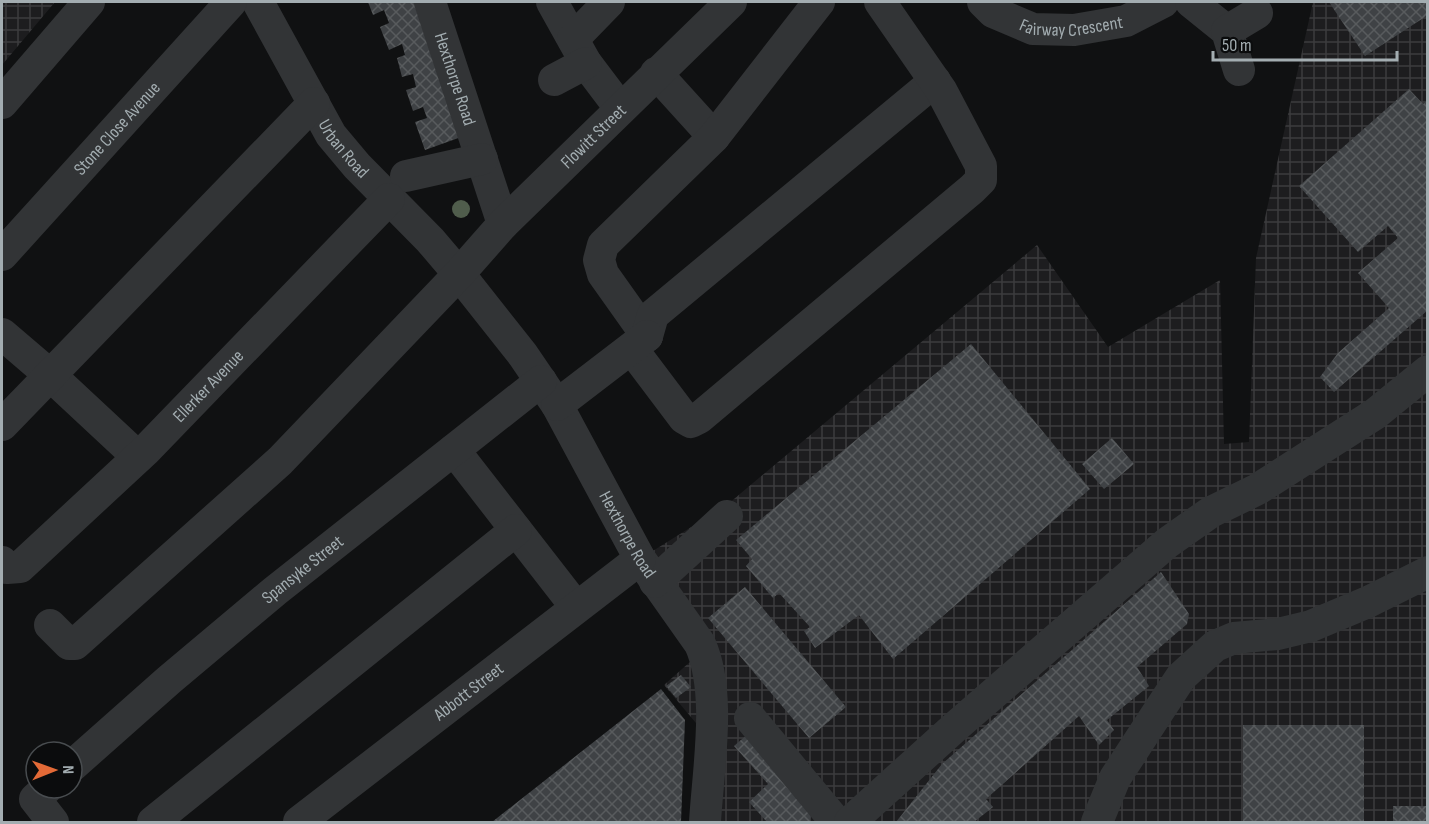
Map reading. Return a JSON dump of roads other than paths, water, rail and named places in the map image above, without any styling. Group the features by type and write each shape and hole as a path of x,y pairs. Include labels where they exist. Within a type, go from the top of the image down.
{"street":[{"path":"2,103 89,2"},
{"name":"Stone Close Avenue","path":"2,255 231,2"},
{"name":"Urban Road","path":"258,2 332,135 357,166 398,188 430,240 459,274"},
{"name":"Hexthorpe Road","path":"430,2 503,224"},
{"path":"552,2 579,51 620,108"},
{"path":"554,80 579,51 609,2"},
{"name":"Flowitt Street","path":"50,625 69,644 75,644 280,461 459,274 503,224 731,2"},
{"path":"819,2 714,137 603,244 599,260 603,274 684,418 691,422 699,418 981,180 981,166 935,81 880,2"},
{"name":"Fairway Crescent","path":"983,2 993,12 1033,29 1074,30 1126,21 1163,2"},
{"path":"1191,2 1227,31 1239,70"},
{"path":"1227,31 1257,13"},
{"path":"656,73 714,137"},
{"path":"640,343 653,315 935,81"},
{"path":"2,425 314,103"},
{"path":"398,188 482,159"},
{"name":"Ellerker Avenue","path":"11,565 138,457 398,188"},
{"name":"Hexthorpe Road","path":"459,274 523,355 549,393 648,571 700,644 706,659 713,699 705,822"},
{"path":"2,334 138,457"},
{"name":"Spansyke Street","path":"84,755 275,591 454,450 549,393 640,343"},
{"path":"850,822 955,727 1167,543 1211,512 1258,489 1375,414 1428,372"},
{"path":"454,450 576,608"},
{"name":"Abbott Street","path":"299,822 576,608 648,571 727,516"},
{"path":"153,822 516,530"},
{"path":"1097,822 1115,778 1181,677 1215,646 1234,638 1278,634 1311,626 1368,602 1428,572"},
{"path":"750,718 836,822"}]}
